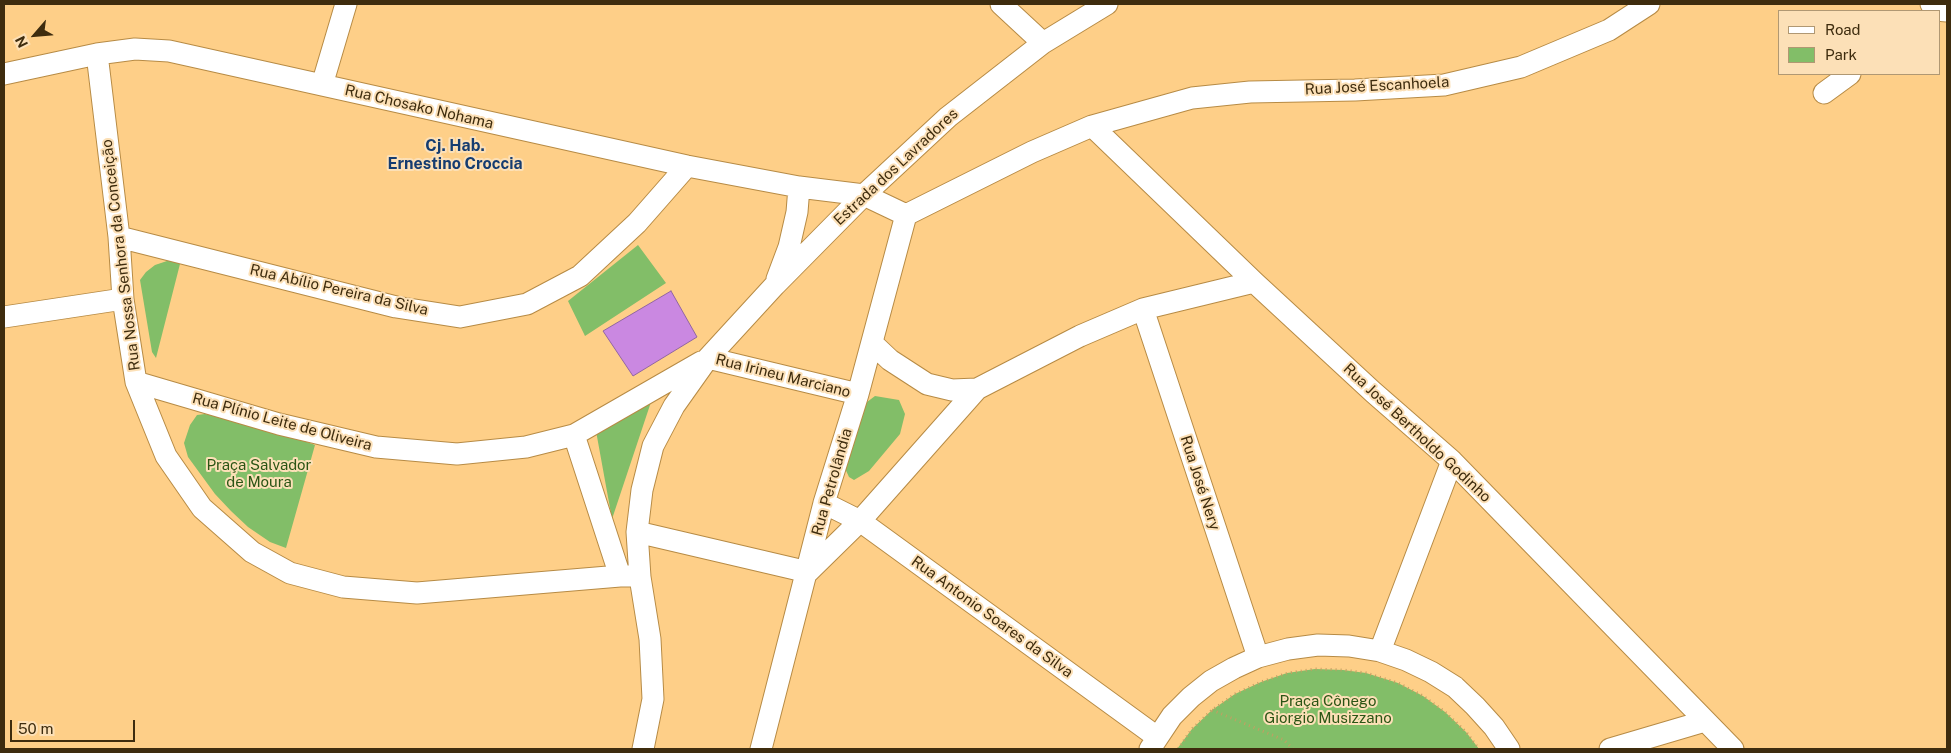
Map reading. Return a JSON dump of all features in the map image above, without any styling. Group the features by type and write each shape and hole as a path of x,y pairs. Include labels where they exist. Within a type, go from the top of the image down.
{"street":[{"path":"322,85 346,4"},
{"path":"1001,4 1043,42"},
{"name":"Estrada dos Lavradores","path":"708,358 775,285 864,195 948,117 1043,42 1107,4"},
{"name":"Rua José Escanhoela","path":"906,214 1032,152 1092,126 1192,98 1250,92 1354,90 1444,85 1521,67 1609,30 1649,4"},
{"name":"Rua Chosako Nohama","path":"4,74 97,54 135,49 169,50 687,166 799,187 864,195 906,214"},
{"name":"Rua Nossa Senhora da Conceição","path":"97,54 119,237 123,299 136,382 166,456 202,508 252,552 290,573 343,587 417,594 630,576"},
{"path":"1824,93 1849,75"},
{"name":"Rua José Bertholdo Godinho","path":"1092,126 1254,282 1373,392 1452,461 1733,749"},
{"name":"Rua Abílio Pereira da Silva","path":"119,237 396,307 460,317 527,304 580,276 638,223 687,166"},
{"path":"775,285 789,247 797,212 799,187"},
{"name":"Rua Petrolândia","path":"761,749 808,572 824,503 858,394 906,214"},
{"path":"637,532 808,572 860,521 977,389 1080,336 1143,309 1254,282"},
{"path":"4,317 123,299"},
{"name":"Rua José Nery","path":"1143,309 1258,657"},
{"path":"872,343 890,360 928,384 952,390 977,389"},
{"path":"630,576 642,490 653,446 674,406 708,358"},
{"name":"Rua Irineu Marciano","path":"708,358 858,394"},
{"name":"Rua Plínio Leite de Oliveira","path":"136,382 279,424 376,447 456,454 526,447 574,435 708,358"},
{"path":"574,435 630,576 650,639 653,699 643,749"},
{"path":"1380,651 1452,461"},
{"name":"Rua Antonio Soares da Silva","path":"824,503 860,521 1153,743"},
{"path":"1153,743 1172,716 1211,681 1258,657 1288,649 1318,645 1349,646 1380,651 1423,668 1454,687 1475,706 1494,727 1509,749"},
{"path":"1610,749 1705,722"}],"path":[{"path":"1178,749 1192,729 1212,710 1235,694 1278,676 1315,669 1366,673 1398,683 1423,696 1445,712 1466,732 1479,749"},
{"path":"1212,710 1284,740 1293,749"}],"green space":[{"path":"638,245 666,283 585,336 568,301"},
{"path":"170,260 180,264 156,358 152,352 140,280 155,265"},
{"path":"654,393 612,519 596,431"},
{"path":"875,396 899,400 905,414 900,434 869,471 854,480 849,477 842,462 863,405"},
{"name":"Praça Salvador de Moura","path":"205,414 269,428 315,445 286,548 270,542 248,527 215,494 188,457 184,443 190,425 197,415"},
{"name":"Praça Cônego Giorgio Musizzano","path":"1315,669 1366,673 1398,683 1423,696 1445,712 1466,732 1479,749 1177,749 1192,729 1212,710 1235,694 1287,673"}],"building":[{"path":"671,291 697,337 633,376 603,331"}],"district":[{"name":"Cj. Hab. Ernestino Croccia","path":"455,155"}]}
